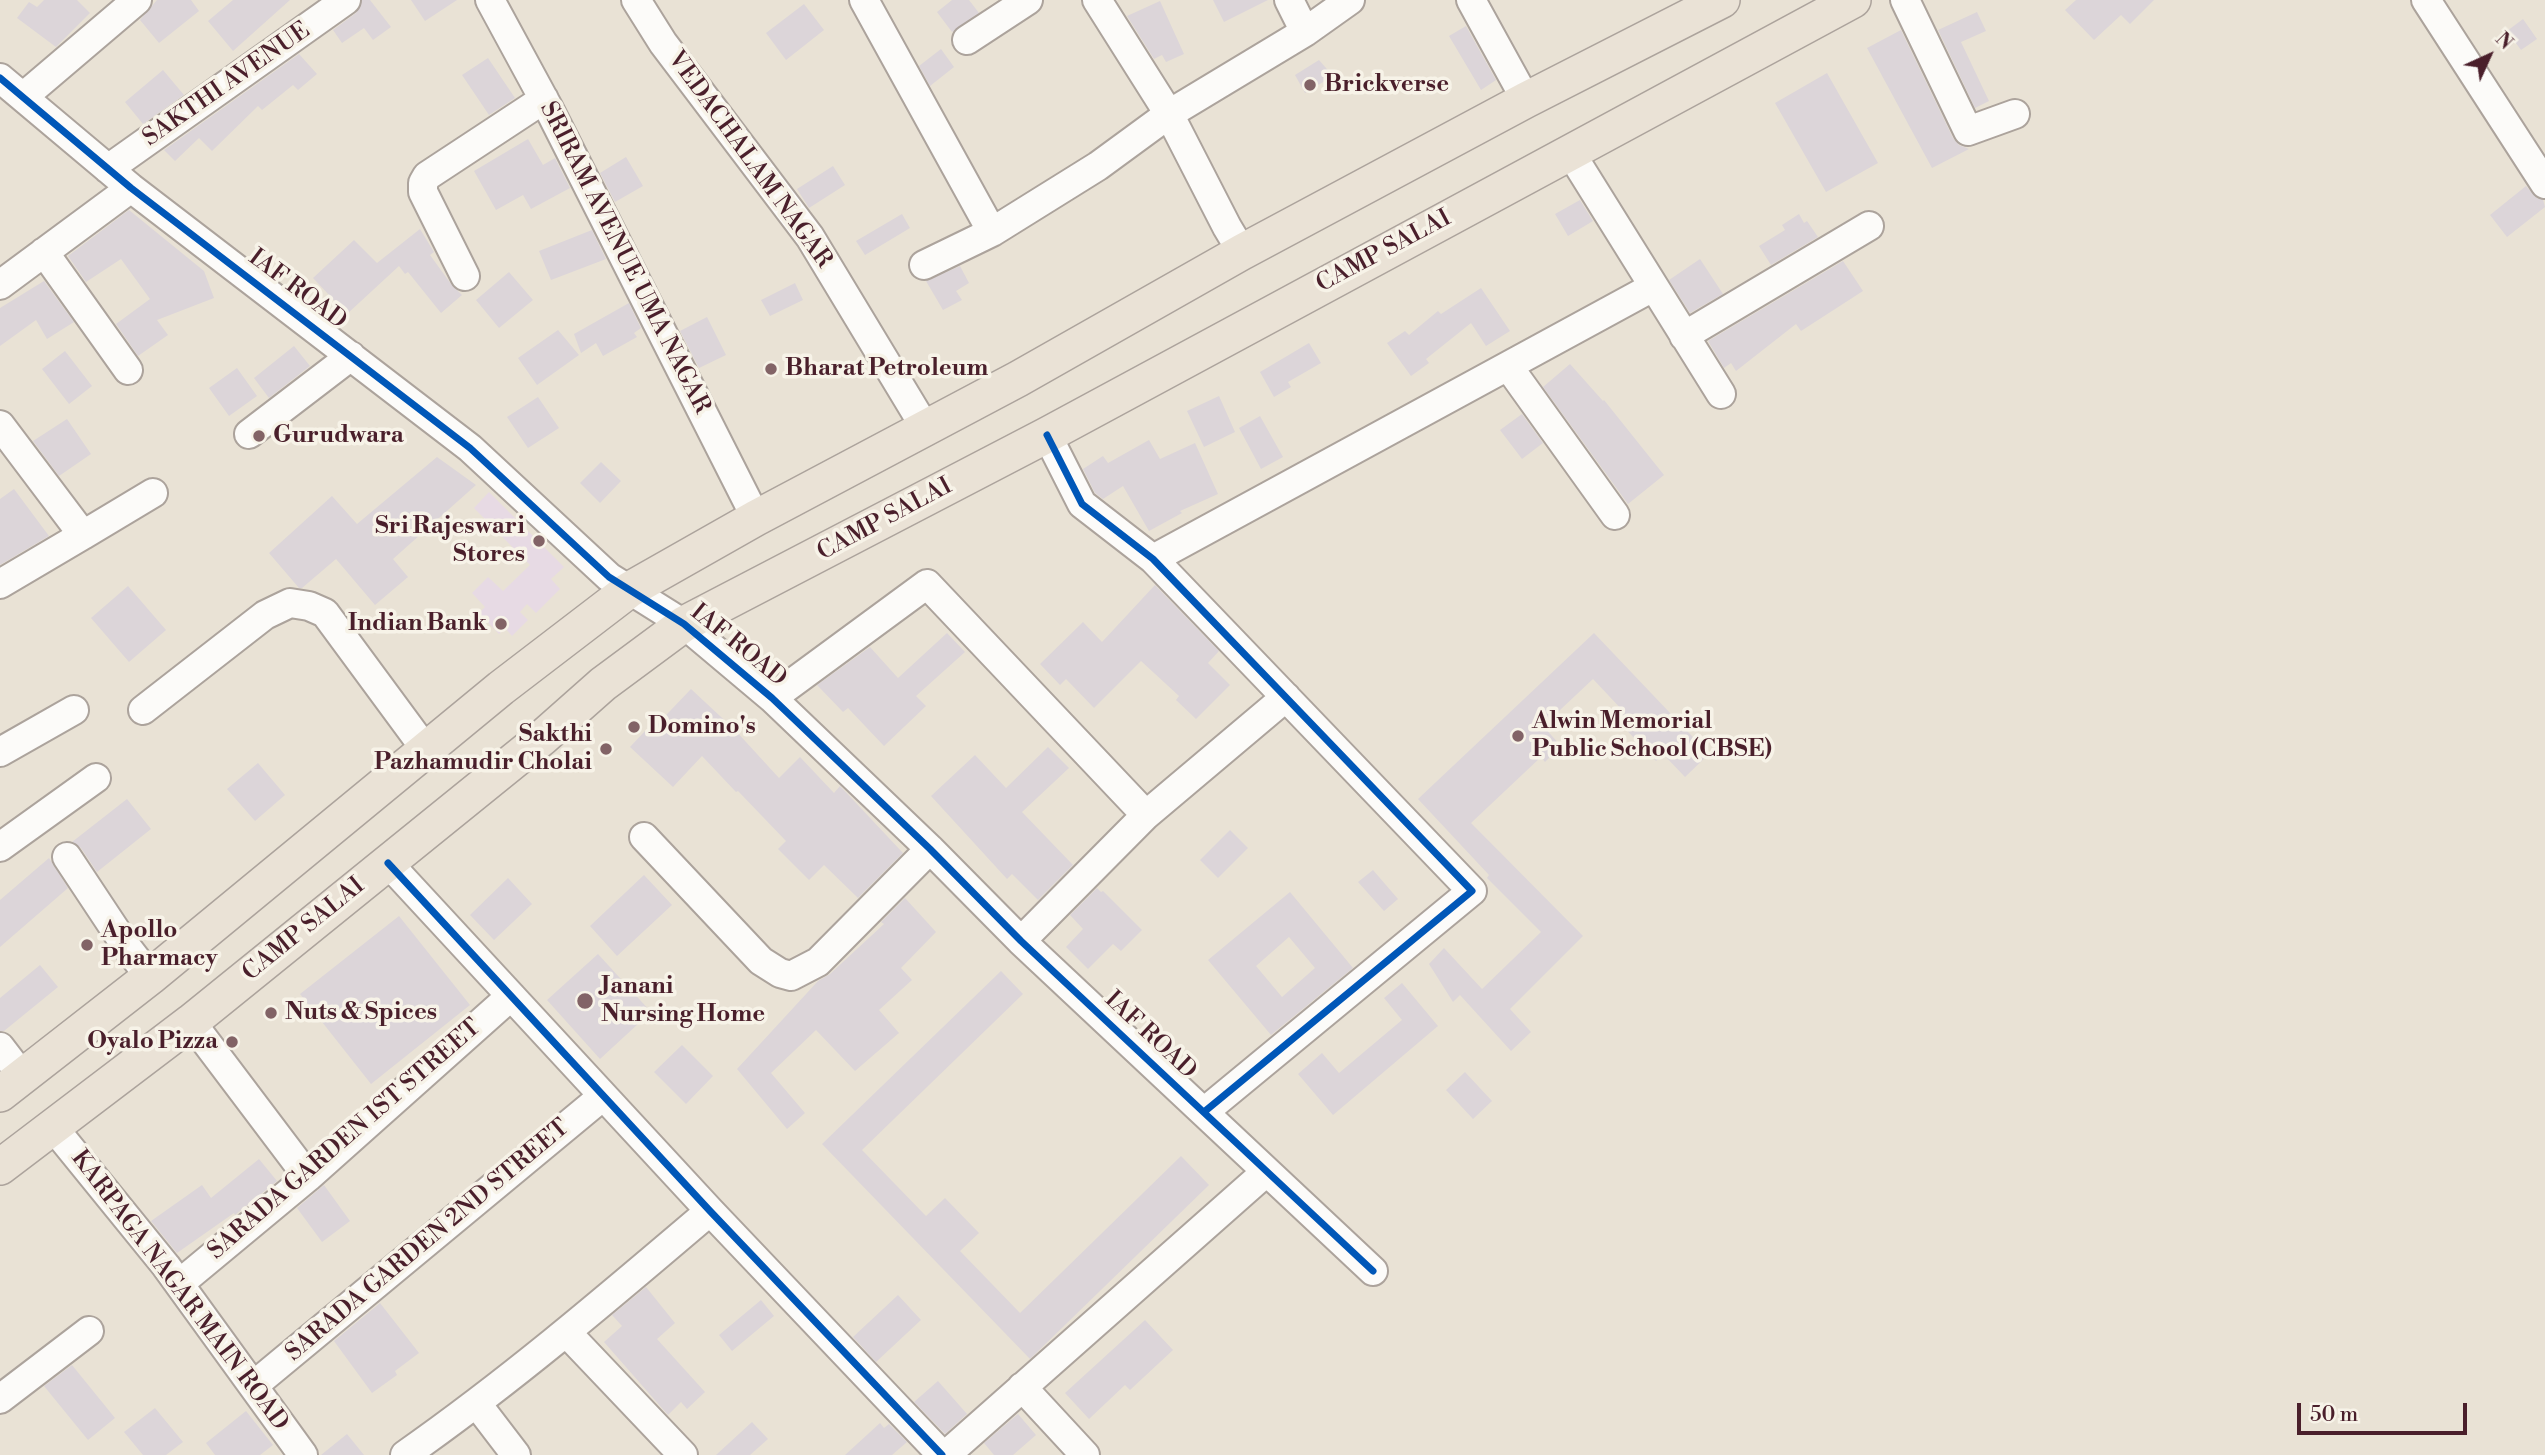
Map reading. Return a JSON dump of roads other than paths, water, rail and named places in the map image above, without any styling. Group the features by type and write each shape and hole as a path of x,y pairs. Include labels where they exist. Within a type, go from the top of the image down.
{"main road":[{"name":"CAMP SALAI","path":"0,1167 191,1022 542,738 603,684 684,624 1047,435 1853,0"},
{"path":"11,1086 150,977 502,688 629,590 756,517 926,429 1242,252 1713,2"}],"street":[{"path":"23,97 137,0"},
{"name":"SAKTHI AVENUE","path":"108,169 346,0"},
{"name":"SRIRAM AVENUE UMA NAGAR","path":"490,0 544,99 756,517"},
{"name":"VEDACHALAM NAGAR","path":"636,0 663,43 810,237 926,429"},
{"path":"864,0 992,232"},
{"path":"967,40 1028,0"},
{"path":"1097,0 1169,114 1242,252"},
{"path":"1289,0 1305,32"},
{"path":"924,265 992,232 1098,166 1169,114 1305,32 1350,0"},
{"path":"1471,0 1526,100"},
{"path":"1905,0 1968,131 2015,114"},
{"path":"2426,0 2545,184"},
{"name":"IAF ROAD","path":"0,78 131,188 470,448 610,577 684,624 772,698 930,849 1021,942 1373,1271"},
{"path":"465,276 423,192 423,183 427,176 544,99"},
{"path":"1570,152 1721,394"},
{"path":"0,285 131,188"},
{"path":"1684,336 1869,226"},
{"path":"44,252 128,370"},
{"path":"1153,559 1653,287"},
{"path":"249,434 351,356"},
{"path":"1508,366 1615,514"},
{"path":"0,425 83,535"},
{"path":"1047,435 1082,504 1153,559 1472,891 1204,1112"},
{"path":"0,584 153,493"},
{"path":"772,698 927,584 1146,816"},
{"path":"143,710 265,615 290,603 309,606 326,613 426,750"},
{"path":"1021,942 1146,816 1286,697"},
{"path":"0,752 74,710"},
{"path":"0,846 96,778"},
{"path":"644,837 761,961 780,973 791,976 818,962 930,849"},
{"path":"67,857 126,946 150,977"},
{"path":"388,863 710,1211 944,1455 1266,1172"},
{"name":"SARADA GARDEN 1ST STREET","path":"179,1284 308,1177 511,996"},
{"path":"191,1022 308,1177"},
{"path":"0,1047 11,1086"},
{"name":"SARADA GARDEN 2ND STREET","path":"253,1386 603,1096"},
{"name":"KARPAGA NAGAR MAIN ROAD","path":"53,1127 179,1284 303,1455"},
{"path":"405,1455 477,1404 567,1332 710,1211"},
{"path":"0,1399 89,1331"},
{"path":"567,1332 683,1455"},
{"path":"1022,1387 1085,1455"},
{"path":"477,1404 516,1455"}],"place":[{"name":"Brickverse","path":"1310,85"},
{"name":"Bharat Petroleum","path":"771,369"},
{"name":"Gurudwara","path":"259,436"},
{"name":"Sri Rajeswari Stores","path":"539,541"},
{"name":"Indian Bank","path":"501,624"},
{"name":"Domino's","path":"634,727"},
{"name":"Alwin Memorial Public School (CBSE)","path":"1518,736"},
{"name":"Sakthi Pazhamudir Cholai","path":"606,749"},
{"name":"Apollo Pharmacy","path":"87,945"},
{"name":"Janani Nursing Home","path":"585,1001"},
{"name":"Nuts & Spices","path":"271,1013"},
{"name":"Oyalo Pizza","path":"232,1042"}]}
